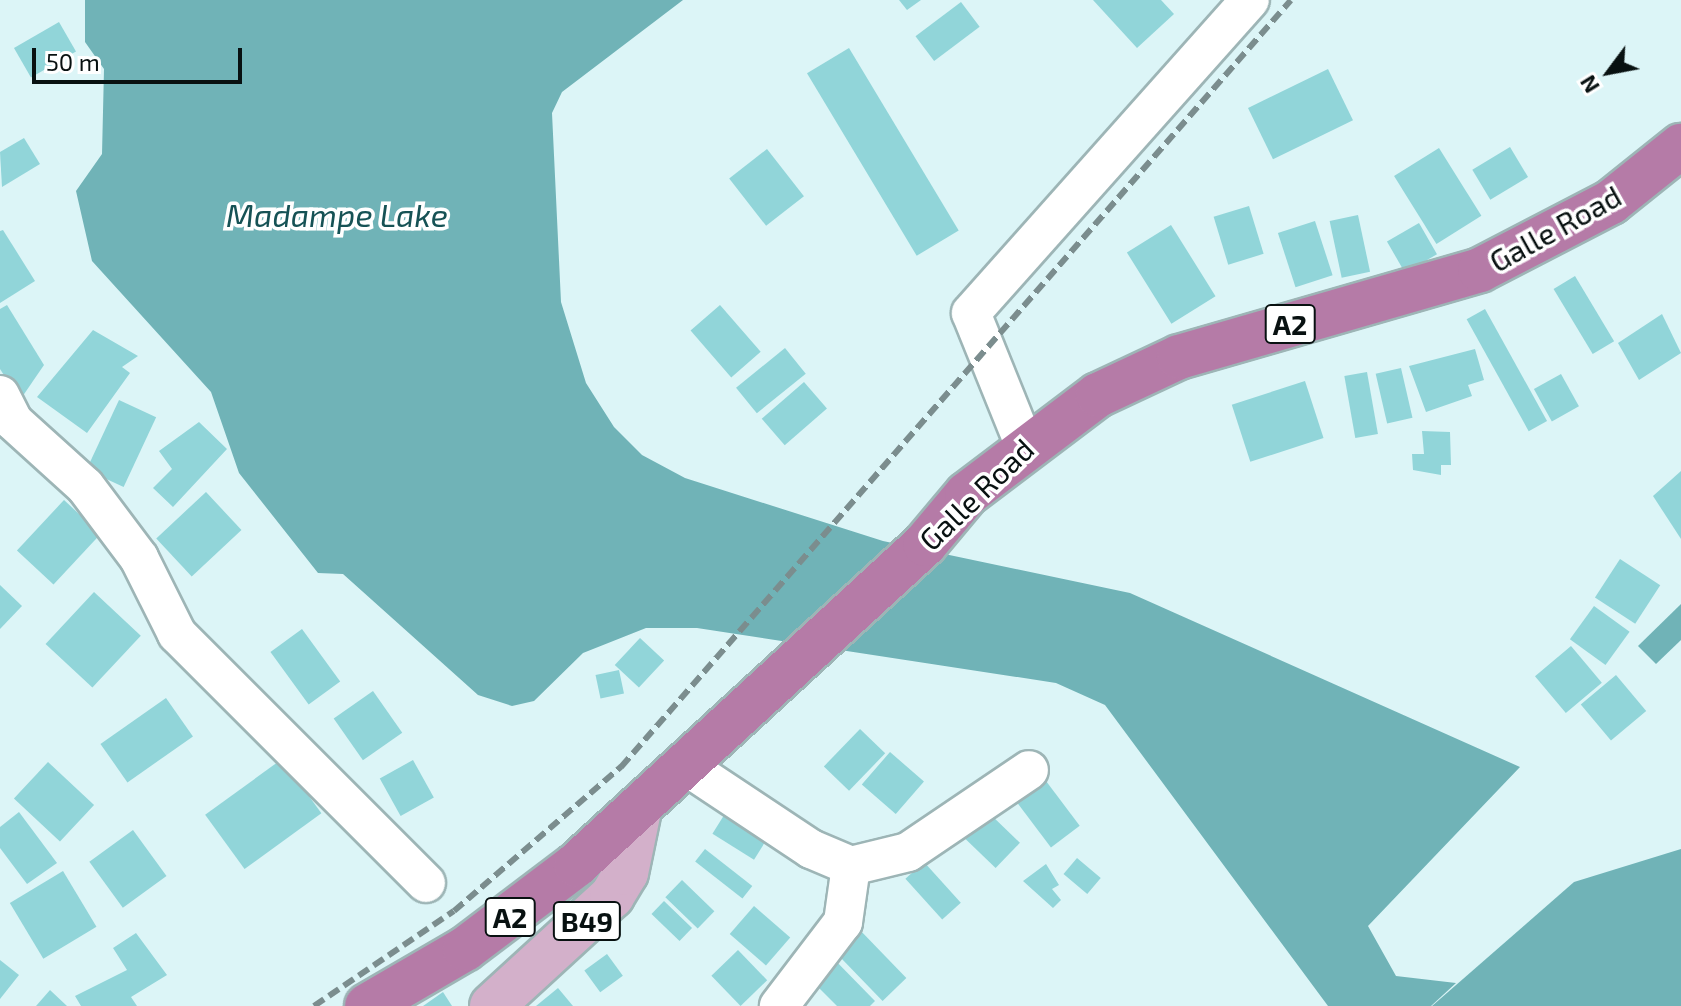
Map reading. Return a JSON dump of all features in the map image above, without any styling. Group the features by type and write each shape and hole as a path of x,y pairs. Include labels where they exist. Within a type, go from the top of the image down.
{"highway":[{"name":"Galle Road","path":"367,1006 511,917 639,810 761,687 925,544 1024,444 1098,395 1179,357 1480,270 1611,202 1681,146"}],"main road":[{"name":"B49","path":"492,1006 612,896 626,873 639,810"}],"street":[{"path":"1024,444 971,313 1250,0"},
{"path":"0,395 13,421 94,498 139,558 177,634 426,883"},
{"path":"686,766 811,849 851,866 908,852 1029,770"},
{"path":"779,1006 843,922 851,866"}],"water":[{"name":"Madampe Lake","path":"85,0 683,0 562,92 552,113 561,302 586,383 614,427 642,455 685,478 883,541 1130,593 1520,767 1368,926 1396,976 1456,983 1431,1006 1328,1006 1105,705 1056,683 697,628 646,628 583,653 534,701 512,706 478,695 343,574 318,573 239,473 211,392 92,261 76,191 102,154 104,69 85,42"},
{"path":"1681,604 1681,640 1656,664 1638,646"},
{"path":"1681,849 1681,1006 1432,1006 1574,882"}],"building":[{"path":"899,0 921,0 907,10"},
{"path":"1093,0 1161,0 1174,14 1137,48"},
{"path":"961,2 980,27 934,61 915,36"},
{"path":"59,22 76,51 31,77 14,48"},
{"path":"849,48 959,231 917,256 807,73"},
{"path":"1328,69 1353,120 1273,159 1248,108"},
{"path":"24,138 40,164 2,187 0,152"},
{"path":"1510,147 1528,177 1490,200 1472,170"},
{"path":"1439,148 1481,216 1436,244 1394,176"},
{"path":"767,149 804,196 766,226 729,179"},
{"path":"1249,206 1264,254 1228,265 1214,217"},
{"path":"1358,215 1370,272 1342,278 1330,221"},
{"path":"1315,221 1333,275 1296,287 1278,233"},
{"path":"1419,223 1437,254 1405,273 1387,242"},
{"path":"1171,225 1216,296 1171,324 1127,253"},
{"path":"3,230 35,281 0,303 0,231"},
{"path":"1575,276 1614,341 1593,354 1554,289"},
{"path":"7,305 44,365 20,400 0,369 0,309"},
{"path":"720,305 761,352 731,377 691,331"},
{"path":"1485,309 1547,421 1529,431 1467,319"},
{"path":"1662,314 1681,353 1639,380 1618,343"},
{"path":"93,330 138,356 122,367 130,373 87,433 37,397"},
{"path":"785,348 806,374 757,413 736,388"},
{"path":"1475,349 1484,380 1468,385 1472,396 1426,412 1409,366"},
{"path":"1401,368 1412,418 1387,424 1376,374"},
{"path":"1367,372 1378,434 1355,438 1344,376"},
{"path":"1561,374 1579,406 1552,421 1534,389"},
{"path":"1305,381 1324,438 1250,462 1232,405"},
{"path":"804,382 827,408 785,445 762,419"},
{"path":"119,400 156,417 124,487 86,470"},
{"path":"199,422 227,449 173,507 153,488 172,469 159,451"},
{"path":"1422,431 1450,432 1451,465 1441,465 1441,475 1413,470 1412,454 1424,454"},
{"path":"1681,471 1681,539 1653,496"},
{"path":"206,492 241,530 192,576 156,538"},
{"path":"64,500 101,534 54,585 17,550"},
{"path":"1620,559 1660,585 1635,624 1595,598"},
{"path":"0,585 22,606 0,629"},
{"path":"94,592 141,636 92,688 46,644"},
{"path":"1594,606 1630,632 1605,665 1570,639"},
{"path":"302,629 340,682 309,705 270,652"},
{"path":"640,638 664,661 639,688 615,665"},
{"path":"1571,646 1602,683 1566,713 1535,676"},
{"path":"619,670 624,693 601,698 596,675"},
{"path":"1616,675 1646,711 1611,741 1581,705"},
{"path":"373,691 402,733 363,760 334,719"},
{"path":"166,698 193,737 127,782 100,744"},
{"path":"860,729 885,753 849,791 824,766"},
{"path":"890,752 924,782 896,814 862,784"},
{"path":"282,759 321,813 245,869 205,815"},
{"path":"413,760 434,798 401,816 380,778"},
{"path":"48,762 94,805 60,842 14,799"},
{"path":"1046,781 1080,826 1051,847 1017,803"},
{"path":"731,804 773,830 754,860 712,834"},
{"path":"19,812 57,863 27,884 0,848 0,827"},
{"path":"989,813 1020,843 996,868 965,838"},
{"path":"133,830 167,876 123,908 89,862"},
{"path":"705,849 752,886 742,899 695,862"},
{"path":"1077,858 1101,878 1087,894 1064,874"},
{"path":"924,862 961,903 942,920 905,879"},
{"path":"1046,864 1059,885 1052,889 1061,900 1053,908 1023,881"},
{"path":"63,871 96,927 43,959 10,903"},
{"path":"682,880 714,911 698,929 665,897"},
{"path":"664,901 692,928 680,941 651,914"},
{"path":"754,906 790,937 766,965 730,934"},
{"path":"857,927 906,978 883,1001 833,950"},
{"path":"136,933 167,975 131,997 137,1006 81,1006 75,996 127,970 113,948"},
{"path":"738,950 767,980 741,1006 711,976"},
{"path":"607,954 623,976 600,992 584,970"},
{"path":"830,955 875,1001 870,1006 837,1006 808,977"},
{"path":"0,960 19,975 0,999"},
{"path":"558,988 573,1006 536,1006"},
{"path":"50,990 67,1006 36,1006"},
{"path":"443,992 452,1006 423,1006"}],"railway":[{"path":"314,1006 454,911 621,767 1291,0"}]}
